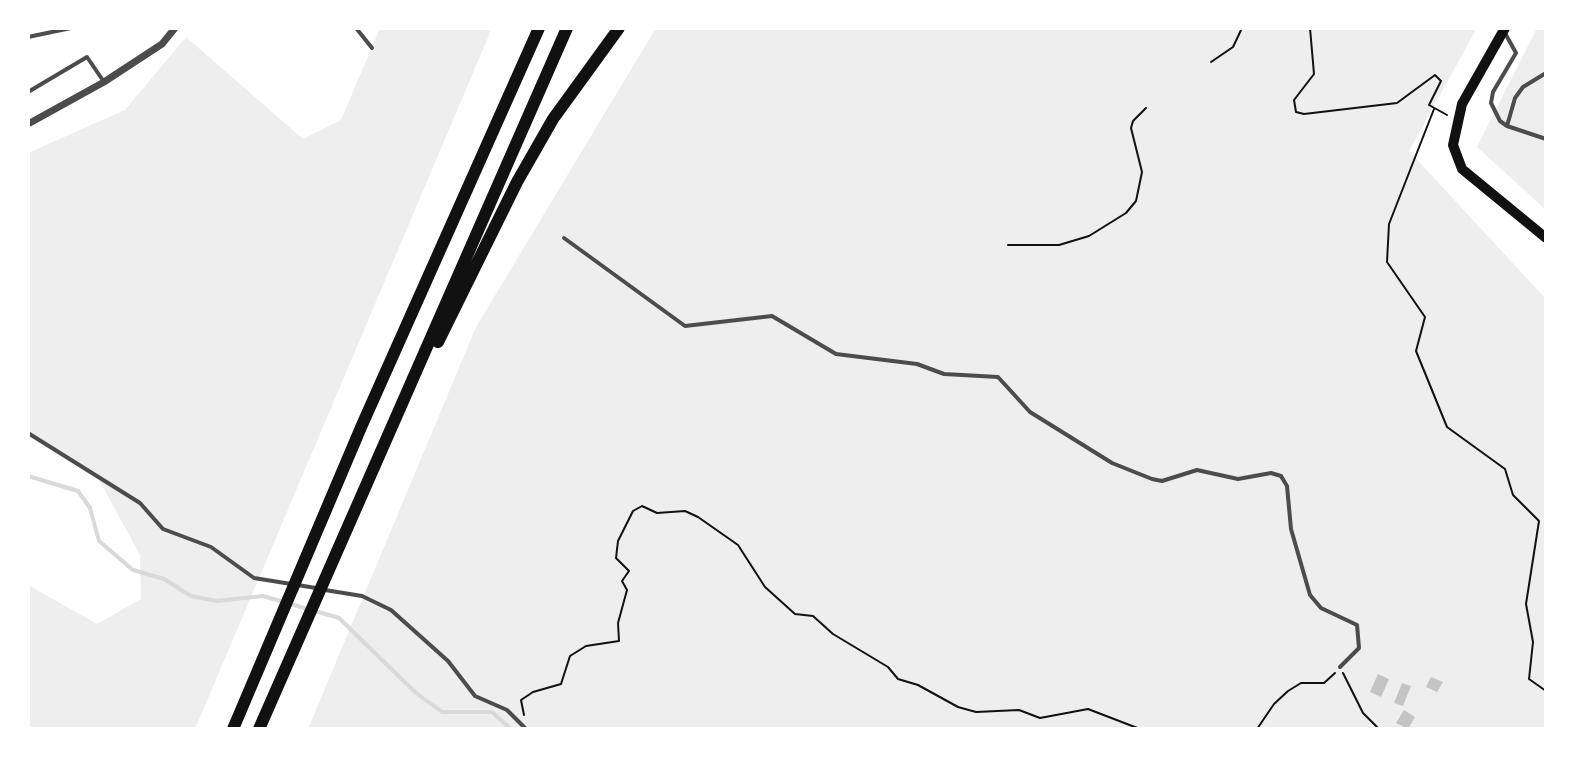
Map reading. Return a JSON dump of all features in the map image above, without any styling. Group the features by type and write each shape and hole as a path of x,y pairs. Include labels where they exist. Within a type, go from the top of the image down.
{"highway":[{"path":"233,729 362,425 537,28"},
{"path":"259,729 365,494 567,28"},
{"path":"397,419 471,281 524,169 553,119 619,28"}],"main road":[{"path":"1505,29 1456,119 1453,145 1462,169 1546,238"}],"street":[{"path":"28,124 104,82 162,44 175,28"}],"lane":[{"path":"28,37 71,28"},
{"path":"356,28 372,48"},
{"path":"1505,29 1516,53 1493,92 1491,103 1500,121 1507,126 1546,139"},
{"path":"28,92 87,57 104,82"},
{"path":"1507,126 1515,98 1523,87 1546,73"},
{"path":"564,238 685,326 772,316 836,354 917,364 944,374 998,377 1021,404 1040,419 1112,463 1152,479 1162,481 1197,470 1238,479 1271,473 1281,476 1287,486 1291,529 1310,595 1321,608 1357,625 1359,648 1340,667"},
{"path":"28,433 140,503 163,529 211,547 254,578 379,602 435,648 475,696 507,710 526,729"}],"path":[{"path":"1211,62 1233,47 1242,28"},
{"path":"1310,28 1314,74 1294,100 1296,112 1304,114 1397,103 1435,75 1441,81 1429,105 1456,119"},
{"path":"1008,245 1059,245 1089,236 1126,213 1136,201 1142,172 1131,128 1133,121 1146,108"},
{"path":"1434,109 1389,224 1387,262 1425,317 1416,351 1447,427 1505,469 1513,495 1539,521 1526,604 1533,642 1529,679 1546,691"},
{"path":"521,724 524,716 521,700 533,692 561,684 570,656 586,646 619,641 618,623 627,590 622,581 629,571 616,558 618,541 633,511 642,506 657,513 685,511 698,517 738,545 765,587 795,614 813,616 833,634 888,667 898,679 918,685 958,707 976,712 1019,710 1040,718 1088,709 1140,729"},
{"path":"1257,729 1274,704 1288,691 1301,683 1324,683 1340,667 1363,713 1379,729"}],"shaded area":[{"path":"380,28 492,28 195,729 28,729 28,585 97,624 141,599 140,555 98,478 28,433 28,153 125,110 186,37 303,139 341,120"},
{"path":"656,28 1477,28 1409,151 1546,299 1546,729 308,729 476,327"},
{"path":"1537,28 1546,28 1546,210 1477,147"}],"building":[{"path":"1378,674 1389,679 1381,697 1370,692"},
{"path":"1431,677 1443,682 1437,692 1426,687"},
{"path":"1402,683 1411,686 1403,706 1394,703"},
{"path":"1404,710 1415,717 1408,729 1396,723"}],"waterway":[{"path":"28,476 78,491 90,508 99,541 133,570 164,579 191,596 217,601 263,596 339,618 416,693 442,712 492,712 511,729"}]}
